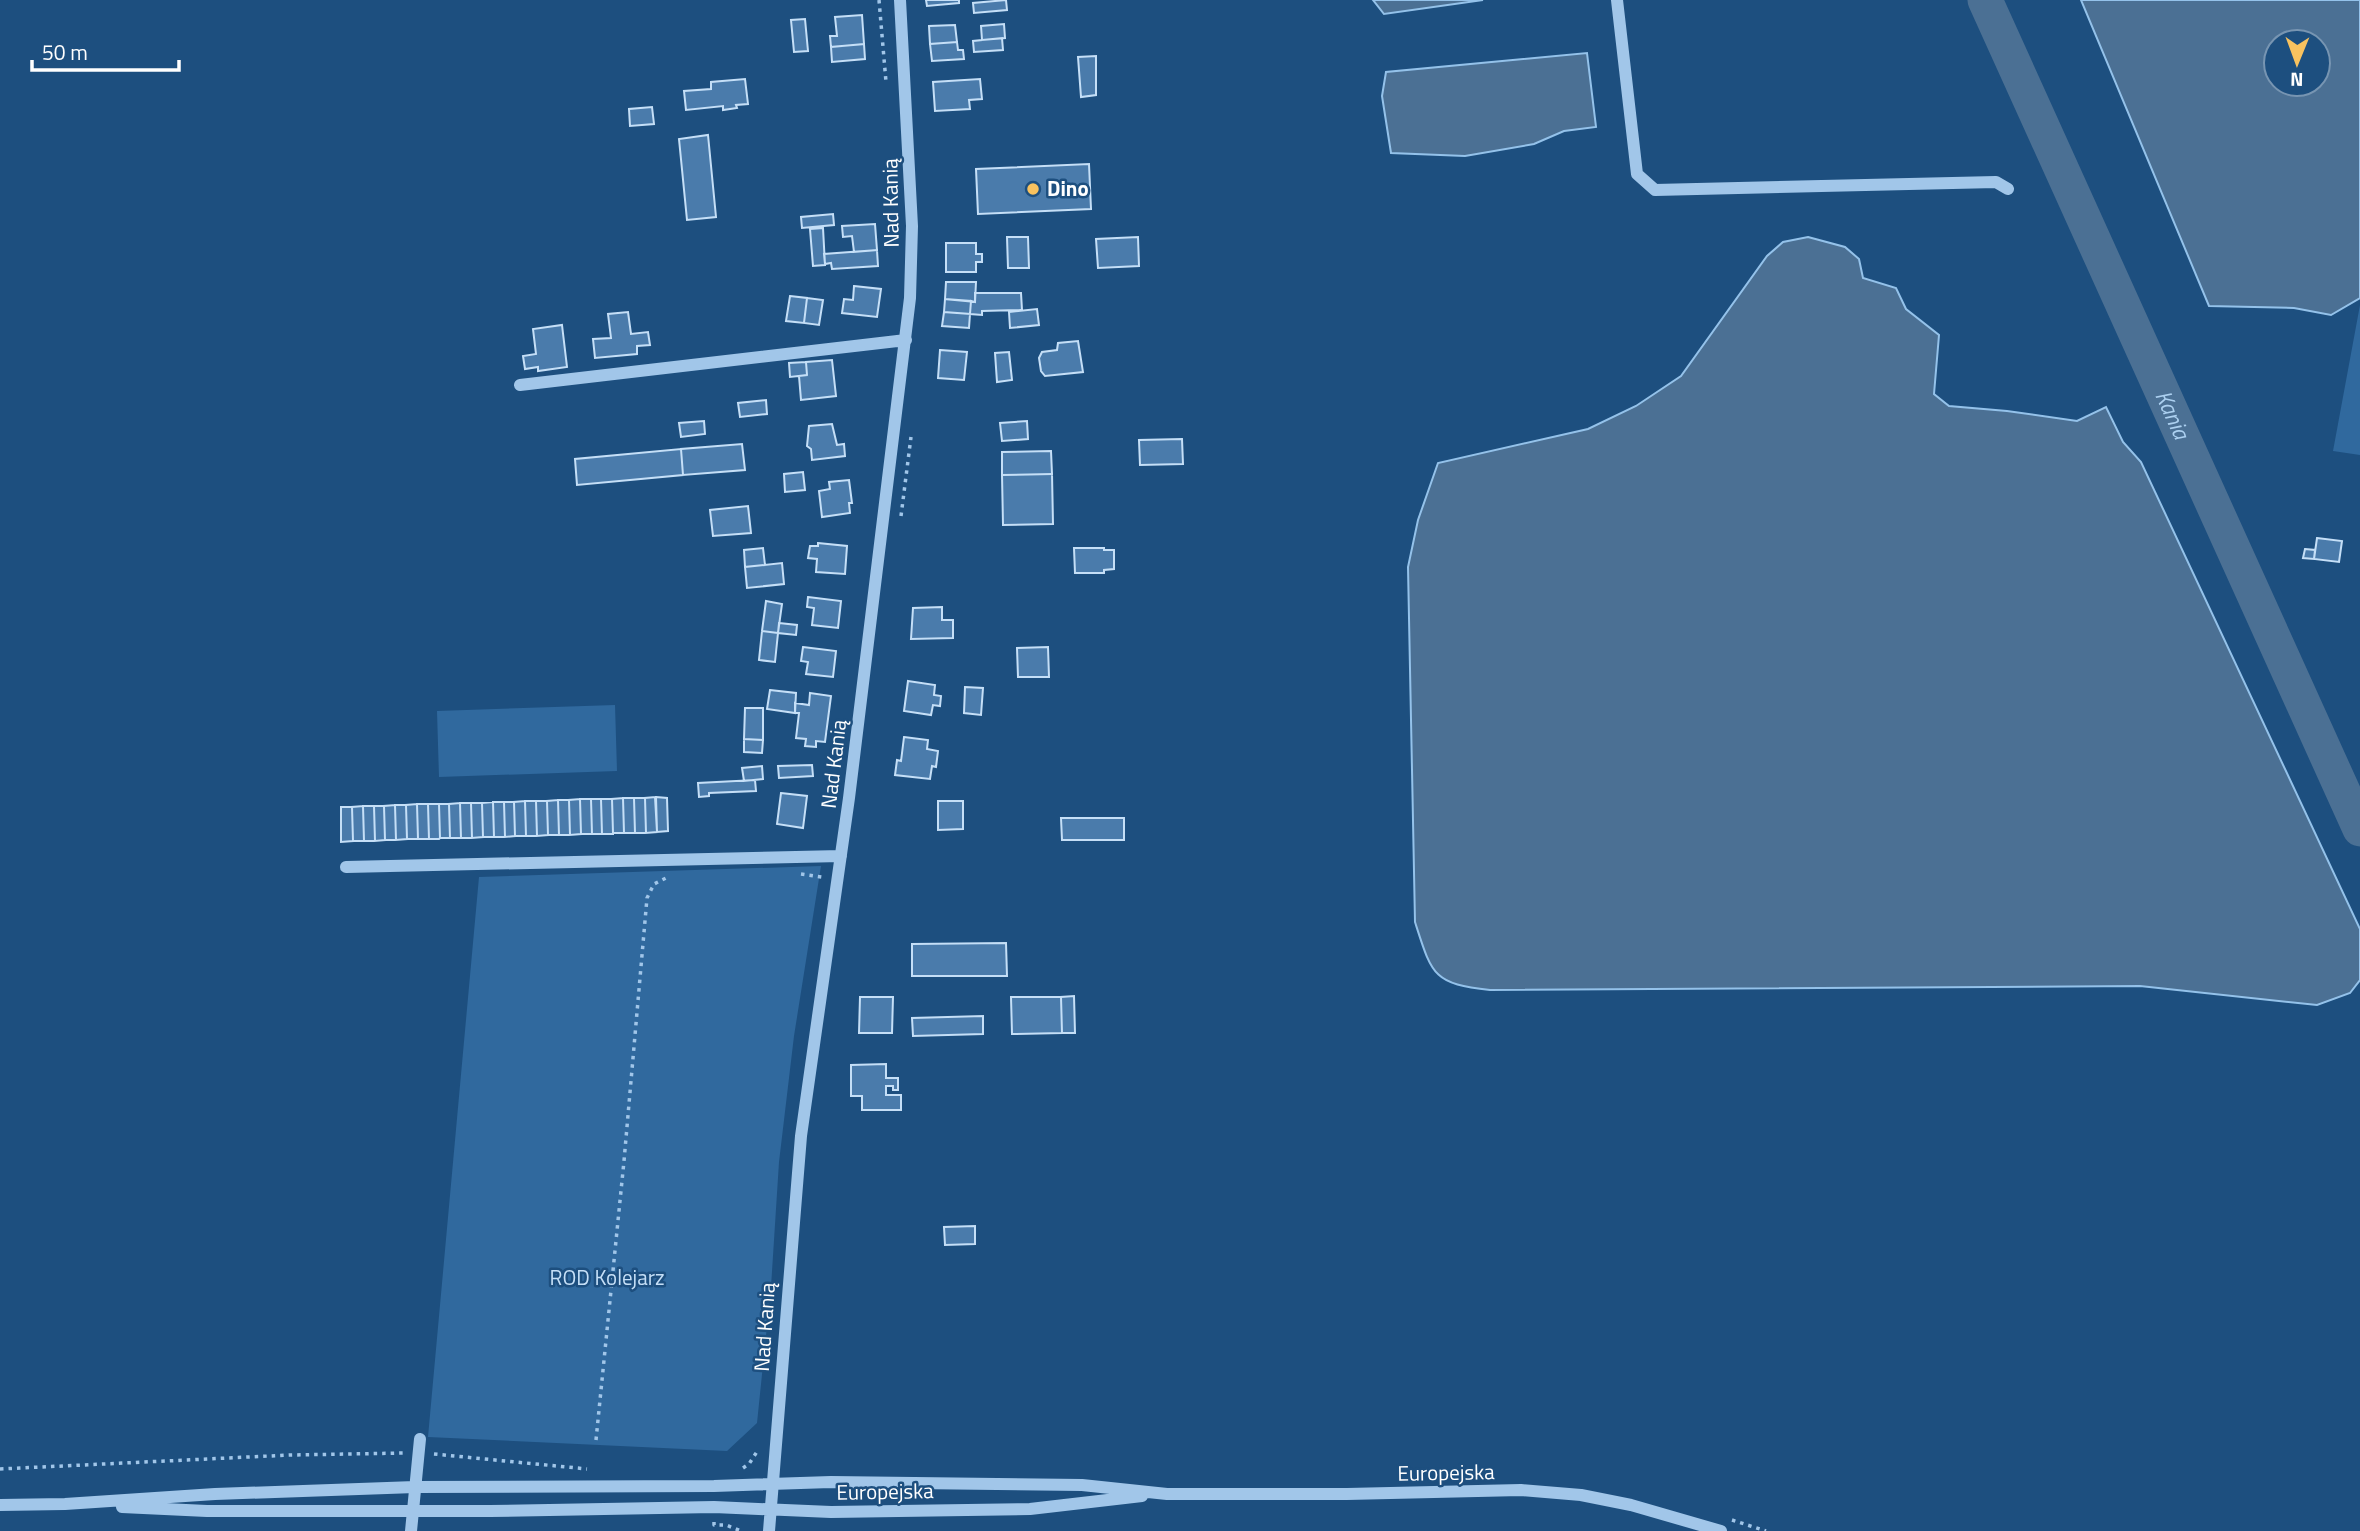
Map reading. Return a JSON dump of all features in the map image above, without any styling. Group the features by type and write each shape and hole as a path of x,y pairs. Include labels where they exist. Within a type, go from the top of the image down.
{"street":[{"name":"Nad Kanią","path":"769,1531 802,1136 841,856 911,298 912,226 900,0"},
{"path":"1618,0 1637,174 1655,190 1996,182 2008,189"},
{"path":"520,385 906,340"},
{"path":"346,867 841,856"},
{"path":"411,1531 420,1439"},
{"name":"Europejska","path":"65,1504 215,1494 415,1487 714,1486 772,1483 961,1482 1082,1485 1167,1494 1521,1490 1581,1495 1631,1505 1721,1531"},
{"name":"Europejska","path":"65,1504 207,1511 714,1507 831,1512 1030,1509 1167,1494"},
{"path":"0,1505 65,1504"}],"path":[{"path":"879,0 887,86"},
{"path":"822,877 825,857"},
{"path":"800,874 838,879"},
{"path":"596,1440 647,898 654,884 670,876"}],"green space":[{"path":"2360,305 2360,455 2333,451"},
{"path":"615,705 617,771 439,777 437,711"},
{"name":"ROD Kolejarz","path":"821,866 794,1036 779,1162 771,1287 757,1423 727,1451 428,1437 479,877"}],"shaded area":[{"path":"1373,0 1483,0 1384,14"},
{"path":"2081,0 2360,0 2360,298 2331,315 2294,308 2209,306"},
{"path":"1587,53 1596,127 1564,131 1534,144 1465,156 1391,153 1382,96 1386,72"},
{"path":"1808,237 1845,247 1859,259 1863,278 1896,288 1906,309 1939,335 1934,394 1949,406 2077,421 2106,407 2123,442 2141,462 2360,929 2360,980 2350,993 2317,1005 2140,986 1490,990 1471,988 1446,980 1431,965 1415,922 1408,567 1418,520 1438,463 1588,429 1636,406 1681,376 1767,256 1783,242"}],"building":[{"path":"926,0 959,0 959,3 927,6"},
{"path":"1006,0 1007,10 974,13 973,3"},
{"path":"862,15 864,44 831,47 830,36 837,36 835,17"},
{"path":"805,19 808,51 794,52 791,20"},
{"path":"1004,24 1005,38 982,40 981,26"},
{"path":"955,25 957,42 930,44 929,26"},
{"path":"1002,38 1003,50 974,52 973,41"},
{"path":"957,42 958,50 963,50 964,59 932,61 930,44"},
{"path":"864,44 865,59 832,62 831,47"},
{"path":"1096,56 1096,95 1081,97 1078,57"},
{"path":"745,79 748,104 723,110 723,106 686,110 684,91 711,89 711,82"},
{"path":"980,79 982,99 969,100 970,109 935,111 933,82"},
{"path":"652,107 654,124 630,126 629,109"},
{"path":"708,135 716,217 687,220 679,139"},
{"name":"Dino","path":"1089,164 1091,209 978,214 976,169"},
{"path":"833,214 834,225 802,228 801,217"},
{"path":"875,224 877,250 854,252 852,236 843,237 842,226"},
{"path":"823,228 825,265 813,266 810,229"},
{"path":"1007,237 1028,237 1029,268 1008,268"},
{"path":"1138,237 1139,266 1098,268 1096,239"},
{"path":"946,243 976,243 976,254 982,254 982,262 976,262 976,272 946,272"},
{"path":"877,250 878,266 832,269 831,263 825,264 824,254"},
{"path":"946,282 976,282 975,302 945,299"},
{"path":"854,286 881,289 877,317 842,313 844,299 853,300"},
{"path":"975,293 1021,293 1022,310 970,314"},
{"path":"790,296 807,298 804,323 786,321"},
{"path":"807,298 823,300 819,325 804,323"},
{"path":"945,299 971,301 970,314 944,312"},
{"path":"1037,309 1039,325 1010,328 1009,312"},
{"path":"628,312 631,334 648,332 650,345 637,346 637,354 595,358 593,339 611,338 608,314"},
{"path":"944,312 970,314 969,328 942,326"},
{"path":"562,325 567,367 538,371 538,367 525,369 523,356 536,354 533,329"},
{"path":"1078,341 1083,372 1045,376 1041,371 1039,358 1042,352 1057,350 1058,343"},
{"path":"940,350 967,352 964,380 938,378"},
{"path":"1009,352 1012,380 997,382 995,353"},
{"path":"832,360 836,396 801,400 799,376 807,375 806,362"},
{"path":"806,362 807,375 790,377 789,363"},
{"path":"766,400 767,414 740,417 738,403"},
{"path":"704,421 705,434 681,437 679,423"},
{"path":"1027,421 1028,439 1002,441 1000,423"},
{"path":"832,424 837,445 844,444 845,456 812,460 811,449 807,446 809,426"},
{"path":"1182,439 1183,464 1140,465 1139,440"},
{"path":"742,444 745,470 683,475 681,449"},
{"path":"681,449 683,475 577,485 575,459"},
{"path":"1051,451 1052,474 1002,475 1002,452"},
{"path":"803,472 805,490 785,492 784,474"},
{"path":"1052,474 1053,524 1003,525 1002,475"},
{"path":"849,480 852,503 849,503 850,513 822,517 819,491 830,489 829,482"},
{"path":"748,506 751,533 713,536 710,510"},
{"path":"2317,538 2342,541 2339,562 2314,559"},
{"path":"818,543 847,546 845,574 816,572 817,559 808,558 810,546 818,546"},
{"path":"763,548 765,565 745,567 744,550"},
{"path":"1074,548 1114,550 1114,569 1104,570 1104,573 1075,573"},
{"path":"2305,549 2315,550 2314,559 2303,558"},
{"path":"782,563 784,584 747,588 745,567"},
{"path":"808,597 841,601 838,628 812,625 814,608 807,607"},
{"path":"766,601 782,604 778,633 762,631"},
{"path":"942,607 942,620 953,620 953,638 911,639 913,608"},
{"path":"779,623 797,625 796,635 778,633"},
{"path":"762,631 778,633 775,662 759,660"},
{"path":"803,647 836,651 833,677 806,674 808,662 801,661"},
{"path":"1048,647 1049,677 1018,677 1017,648"},
{"path":"908,681 935,685 934,695 941,696 940,706 933,705 931,715 904,711"},
{"path":"965,687 983,688 981,715 964,713"},
{"path":"770,690 796,693 795,713 767,709"},
{"path":"810,693 831,696 825,742 816,741 816,747 805,746 806,739 796,738 799,713 795,713 795,703 809,705"},
{"path":"745,708 763,708 763,740 744,739"},
{"path":"904,737 928,740 927,749 938,751 936,767 932,766 930,779 895,775 897,760 901,761"},
{"path":"744,739 763,740 762,753 744,752"},
{"path":"812,765 813,776 779,778 778,766"},
{"path":"762,766 763,779 744,781 742,768"},
{"path":"755,780 756,791 709,793 709,796 699,797 698,783"},
{"path":"781,793 807,796 803,828 777,824"},
{"path":"655,797 657,832 646,833 645,798"},
{"path":"656,797 667,798 668,831 657,832"},
{"path":"623,798 624,833 613,833 612,799"},
{"path":"623,798 634,798 635,833 624,833"},
{"path":"634,798 645,798 646,833 635,833"},
{"path":"580,799 581,834 570,835 569,800"},
{"path":"580,799 591,799 592,834 581,834"},
{"path":"591,799 601,799 602,834 592,834"},
{"path":"601,799 612,799 613,834 602,834"},
{"path":"558,800 559,835 548,835 547,801"},
{"path":"558,800 569,800 570,835 559,835"},
{"path":"525,801 526,836 515,836 514,802"},
{"path":"525,801 536,801 537,836 526,836"},
{"path":"536,801 547,801 548,835 537,836"},
{"path":"938,801 963,801 963,829 938,830"},
{"path":"493,802 494,837 483,837 482,803"},
{"path":"493,802 504,802 505,837 494,837"},
{"path":"504,802 514,802 515,836 505,837"},
{"path":"460,803 461,838 450,838 449,804"},
{"path":"460,803 471,803 472,838 461,838"},
{"path":"471,803 482,803 483,837 472,838"},
{"path":"417,804 418,839 407,839 406,805"},
{"path":"417,804 428,804 429,839 418,839"},
{"path":"428,804 439,804 439,839 429,839"},
{"path":"439,804 449,804 450,838 440,838"},
{"path":"395,805 406,805 407,839 396,840"},
{"path":"395,805 396,840 385,840 384,806"},
{"path":"363,806 364,841 353,841 352,807"},
{"path":"363,806 374,806 375,841 364,841"},
{"path":"374,806 384,806 385,840 375,841"},
{"path":"341,807 352,807 353,841 341,842"},
{"path":"1061,818 1124,818 1124,840 1062,840"},
{"path":"1006,943 1007,976 912,976 912,944"},
{"path":"1074,996 1075,1033 1062,1033 1061,997"},
{"path":"860,997 893,997 892,1033 859,1033"},
{"path":"1011,997 1061,997 1062,1033 1012,1034"},
{"path":"983,1016 983,1034 913,1036 912,1018"},
{"path":"886,1064 886,1078 898,1078 898,1090 893,1090 893,1086 886,1086 886,1095 901,1095 901,1110 862,1110 862,1096 851,1096 851,1065"},
{"path":"975,1226 975,1244 945,1245 944,1227"}],"waterway":[{"name":"Kania","path":"1985,0 2360,829"}],"place":[{"name":"Dino","path":"1033,189"}]}
